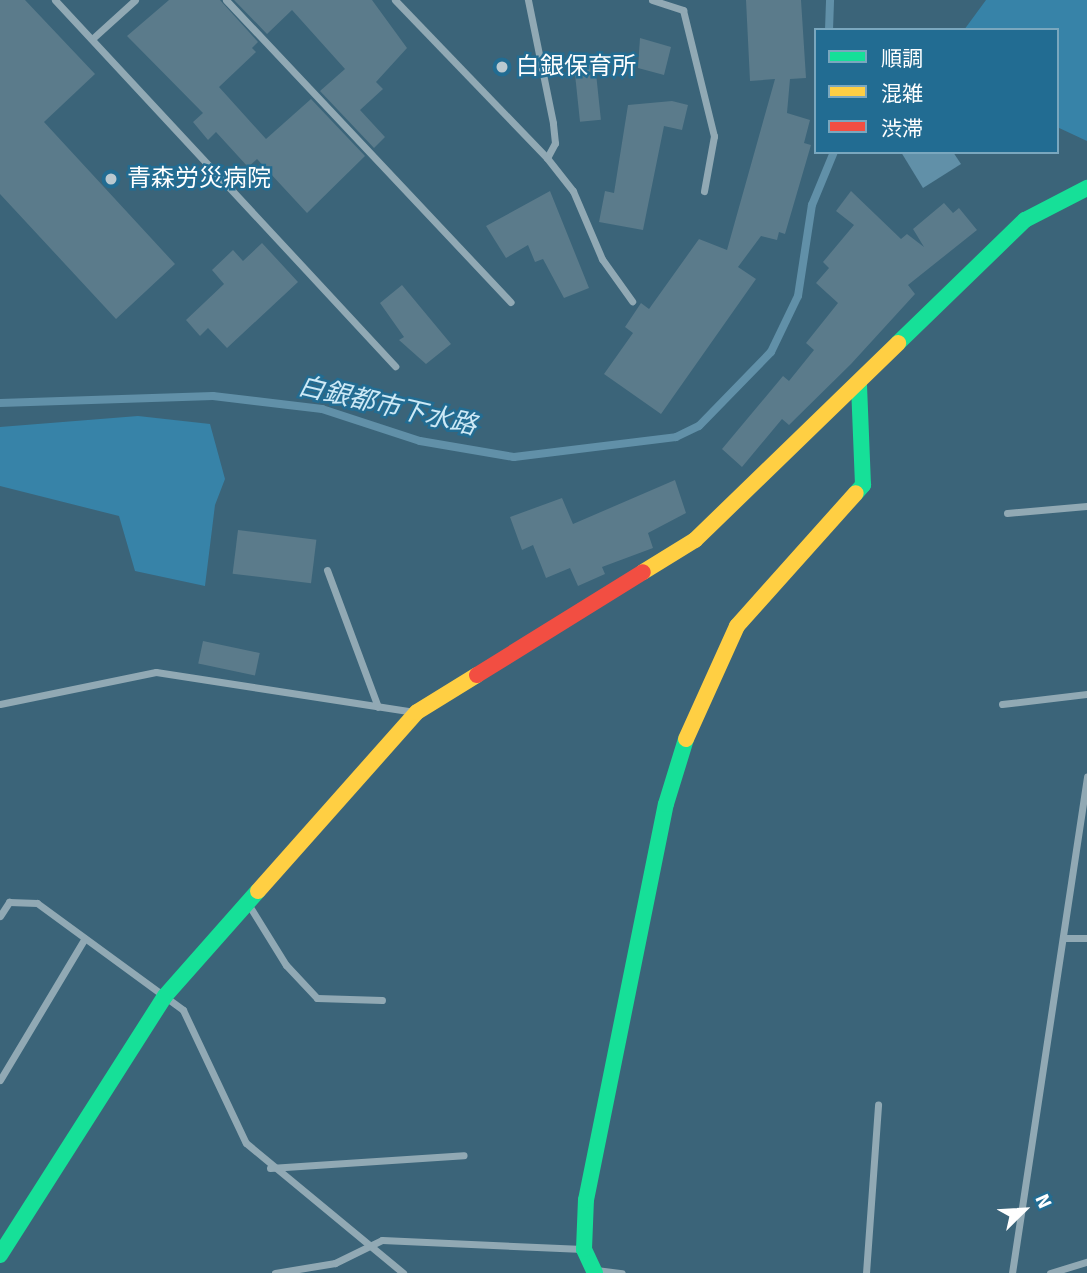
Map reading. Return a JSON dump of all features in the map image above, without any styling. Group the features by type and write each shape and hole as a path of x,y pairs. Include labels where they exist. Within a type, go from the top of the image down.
{"street":[{"path":"55,0 395,366"},
{"path":"92,39 135,0"},
{"path":"226,0 511,302"},
{"path":"395,0 547,158 573,191 602,259 632,302"},
{"path":"528,0 554,123 547,158"},
{"path":"652,0 683,10 714,136 704,191"},
{"path":"0,1255 165,996 417,712 695,540 859,384 1025,219 1087,188"},
{"path":"622,1273 595,1271 583,1249 592,1161 635,945 686,739 737,626 863,485 859,384"},
{"path":"1007,513 1087,506"},
{"path":"327,569 378,707"},
{"path":"0,704 156,672 417,712"},
{"path":"1003,704 1087,694"},
{"path":"1013,1273 1087,777"},
{"path":"0,916 9,902 23,898 85,938 183,1010 246,1143 269,1168 369,1243 403,1273"},
{"path":"247,904 286,965 317,998 383,1000"},
{"path":"0,1080 85,938"},
{"path":"1063,938 1087,938"},
{"path":"866,1273 878,1104"},
{"path":"269,1168 464,1155"},
{"path":"275,1273 335,1263 369,1243 583,1249"},
{"path":"1049,1273 1087,1262"}],"shaded area":[{"path":"986,0 1087,0 1087,141 1059,128 1059,28 965,28"},
{"path":"902,154 954,154 961,164 923,188"},
{"path":"138,416 210,424 225,479 215,505 205,586 135,571 119,516 0,486 0,427"}],"building":[{"path":"0,0 25,0 95,74 44,122 175,264 116,319 0,194"},
{"path":"169,0 220,0 258,42 252,48 256,52 219,87 266,139 311,99 365,156 307,213 257,159 248,167 216,132 208,140 193,122 203,113 127,36"},
{"path":"234,0 372,0 407,48 376,82 383,89 360,110 385,137 374,148 320,91 345,69 292,10 267,34"},
{"path":"746,0 801,0 806,78 790,79 787,113 810,120 804,143 811,145 785,234 779,232 777,240 761,236 738,267 756,279 661,414 604,374 633,333 625,327 641,303 649,309 699,239 727,250 775,79 750,81"},
{"path":"640,38 671,47 664,75 638,68"},
{"path":"594,54 601,120 580,122 573,56"},
{"path":"672,101 688,105 682,130 664,126 643,230 599,222 605,191 614,193 628,105"},
{"path":"550,191 589,288 564,298 543,259 535,262 528,245 506,258 486,226"},
{"path":"851,191 901,239 907,234 924,247 913,229 944,203 953,213 959,208 977,230 908,285 915,294 851,364 789,425 782,419 742,467 722,449 783,376 789,381 814,350 806,343 838,303 816,283 829,268 823,262 854,225 836,211"},
{"path":"262,243 298,282 227,348 208,328 200,336 186,320 224,284 212,270 233,250 243,261"},
{"path":"402,285 451,344 426,364 399,340 404,337 380,303"},
{"path":"675,480 686,513 648,533 653,548 602,567 605,574 578,586 570,568 546,578 533,545 522,550 510,517 562,498 573,524"},
{"path":"238,530 316,540 311,583 233,574"},
{"path":"203,641 260,653 255,676 198,663"}],"waterway":[{"name":"白銀都市下水路","path":"829,28 830,0"},
{"name":"白銀都市下水路","path":"0,403 213,396 322,409 420,441 514,457 676,437 699,426 771,352 798,296 812,205 833,154"}],"traffic: fast":[{"path":"898,343 1025,220 1087,188"},
{"path":"856,493 863,485 859,384"},
{"path":"595,1273 584,1249 586,1200 666,804 686,739"},
{"path":"0,1255 165,996 258,891"}],"traffic: slow":[{"path":"643,572 695,540 898,343"},
{"path":"686,739 737,626 856,493"},
{"path":"258,891 417,712 477,675"}],"traffic: jam":[{"path":"477,675 643,572"}],"place":[{"name":"白銀保育所","path":"502,67"},
{"name":"青森労災病院","path":"111,179"}]}
